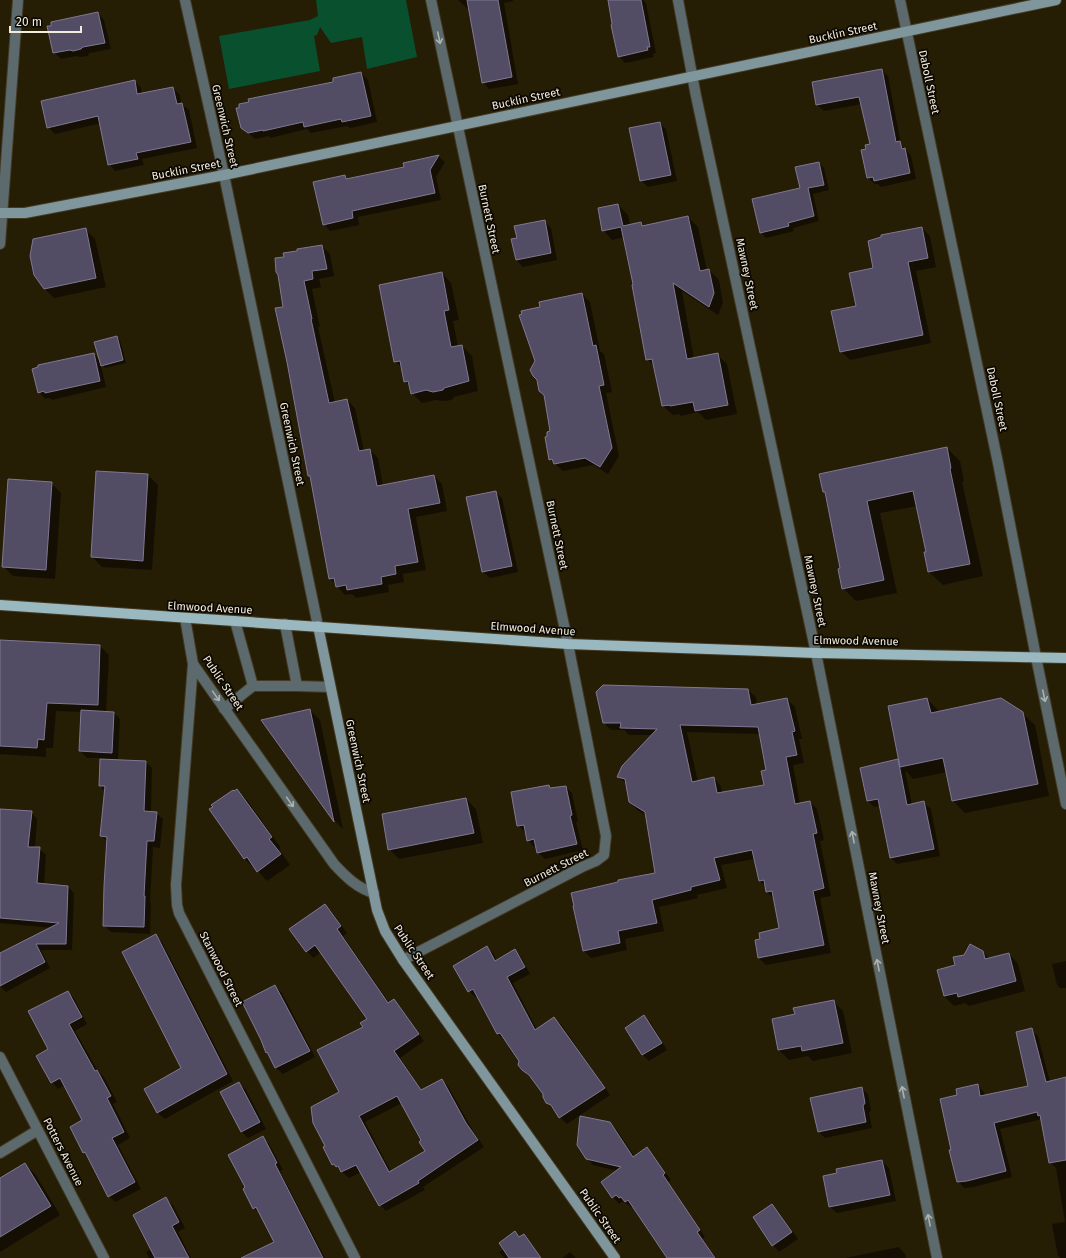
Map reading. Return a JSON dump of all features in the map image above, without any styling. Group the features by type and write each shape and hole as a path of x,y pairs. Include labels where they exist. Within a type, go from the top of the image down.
{"main road":[{"name":"Elmwood Avenue","path":"0,605 568,644 816,653 1066,658"}],"street":[{"path":"0,244 1,213 18,0"},
{"name":"Greenwich Street","path":"185,0 224,175 374,893"},
{"name":"Burnett Street","path":"403,960 582,867 596,862 604,855 606,836 568,644 431,0"},
{"name":"Mawney Street","path":"678,0 693,77 816,653 937,1258"},
{"name":"Daboll Street","path":"900,0 998,463 1066,804"},
{"name":"Bucklin Street","path":"1,213 25,213 224,175 1056,0"},
{"name":"Public Street","path":"185,618 193,664 334,864 353,884 363,890 374,893 382,925 403,960 615,1258"},
{"path":"235,621 253,686"},
{"path":"285,624 297,686"},
{"name":"Stanwood Street","path":"193,664 176,885 178,909 184,924 355,1258"},
{"path":"224,708 253,686 330,687"},
{"name":"Potters Avenue","path":"0,1057 104,1258"},
{"path":"0,1154 38,1130"}],"green space":[{"path":"316,0 406,0 417,57 367,69 362,37 331,43 320,27 317,35 314,36 320,71 229,89 219,36 310,20 318,16"}],"building":[{"path":"467,0 498,0 512,77 482,83"},
{"path":"608,0 641,0 650,47 647,47 648,50 618,57 611,25"},
{"path":"98,12 105,43 83,47 73,51 70,50 53,53 47,26 51,26 51,22"},
{"path":"882,69 896,142 900,141 902,149 905,148 910,173 874,181 873,177 867,178 861,150 866,149 865,145 870,144 859,97 816,105 812,82"},
{"path":"361,72 371,116 342,122 341,119 304,127 303,122 248,133 241,128 236,108 239,108 239,104 249,102 248,99 333,82 333,78"},
{"path":"135,80 137,94 173,87 177,104 182,103 191,142 136,153 138,159 108,165 98,116 47,128 41,101"},
{"path":"660,122 671,175 640,181 629,128"},
{"path":"439,155 430,170 435,193 352,211 353,218 323,225 313,182 345,175 346,179 404,167 403,163"},
{"path":"819,162 824,185 808,188 814,216 788,223 789,226 760,233 752,199 800,188 795,167"},
{"path":"618,204 623,226 641,222 642,226 688,216 700,271 709,269 714,293 709,307 673,283 687,359 718,353 728,405 695,411 693,402 662,406 652,359 646,360 633,284 621,227 602,231 598,208"},
{"path":"545,220 551,253 516,260 511,239 517,238 514,226"},
{"path":"922,227 928,258 908,262 923,335 840,352 831,311 856,306 849,273 873,268 868,241 881,237 881,235"},
{"path":"86,228 96,278 44,289 34,275 30,256 33,239"},
{"path":"322,245 327,269 312,271 313,279 304,281 329,403 347,399 359,451 370,449 377,486 434,475 440,503 408,509 418,562 395,566 396,574 381,577 382,584 347,590 346,585 336,587 334,578 329,579 310,476 308,476 287,362 275,308 283,307 278,275 276,272 275,258 284,257 283,253 297,251 297,249"},
{"path":"442,272 449,310 444,311 451,347 462,345 469,381 444,388 443,390 433,392 426,390 411,394 408,381 404,382 400,361 394,362 379,285"},
{"path":"582,293 593,346 596,345 604,385 599,386 612,448 600,467 585,458 554,464 552,459 549,460 545,437 547,436 547,432 550,431 544,395 539,391 537,380 530,370 535,361 519,315 522,314 521,311 540,307 539,302"},
{"path":"117,336 123,360 101,366 94,342"},
{"path":"94,353 100,381 45,393 44,391 38,393 32,369 38,367 38,365"},
{"path":"947,447 950,469 970,564 928,572 924,552 926,552 913,491 867,501 884,580 842,589 838,569 840,568 825,492 823,492 819,474"},
{"path":"96,471 148,474 143,561 91,557"},
{"path":"8,479 52,482 46,570 2,567"},
{"path":"496,491 512,566 482,572 466,497"},
{"path":"0,640 100,645 98,705 47,703 44,740 38,739 37,748 0,746"},
{"path":"603,685 748,689 751,705 787,698 795,731 792,732 797,755 786,757 795,804 810,801 817,833 813,834 824,888 813,891 824,945 758,958 755,940 760,939 759,933 779,928 772,891 766,892 764,880 759,881 752,850 714,858 720,880 691,887 691,890 652,900 657,923 618,931 620,943 583,951 571,893 618,882 618,880 655,873 645,812 629,802 625,779 617,777 622,766 657,729 620,728 621,723 603,723 596,692","holes":["680,725 758,727 766,770 761,771 764,785 717,793 714,777 692,782"]},
{"path":"927,698 931,713 1001,698 1023,712 1038,784 952,801 943,758 900,767 888,706"},
{"path":"310,709 334,822 261,720"},
{"path":"81,710 114,712 112,753 79,751"},
{"path":"100,759 146,761 144,811 157,812 154,841 147,841 144,927 103,926 107,837 100,836 105,786 99,786"},
{"path":"898,759 907,805 924,801 934,849 890,858 878,799 867,801 860,768"},
{"path":"549,785 550,788 566,786 572,815 570,816 577,844 537,853 534,839 527,841 524,825 517,826 511,792"},
{"path":"237,789 272,837 269,839 281,854 257,872 247,857 244,859 209,809 213,807 211,805 233,790 234,791"},
{"path":"466,798 474,833 388,850 382,814"},
{"path":"0,809 32,811 28,847 40,847 37,883 68,886 66,944 36,944 45,962 0,986 0,953 59,923 0,918"},
{"path":"325,904 341,926 337,929 388,1003 394,999 419,1034 394,1051 421,1090 442,1079 466,1123 478,1140 418,1181 419,1183 379,1206 356,1165 341,1172 338,1166 336,1167 334,1164 332,1165 323,1147 325,1146 313,1123 311,1107 339,1092 317,1050 363,1027 360,1023 367,1019 315,945 306,952 289,929","holes":["397,1096 421,1140 419,1142 425,1151 389,1172 359,1116"]},
{"path":"156,934 227,1074 157,1113 144,1089 181,1068 122,952"},
{"path":"970,944 983,951 985,959 1009,953 1016,981 958,997 957,993 944,996 937,970 955,965 953,957 964,955"},
{"path":"487,946 495,961 515,949 525,967 507,977 535,1030 554,1017 605,1088 559,1118 551,1105 546,1103 543,1094 529,1075 518,1065 519,1061 500,1033 497,1034 473,989 468,992 453,966"},
{"path":"275,985 310,1051 275,1068 267,1052 266,1053 242,1002"},
{"path":"68,991 82,1017 69,1024 95,1071 97,1070 111,1096 107,1098 124,1132 112,1138 135,1182 108,1197 85,1152 83,1153 70,1127 82,1120 60,1078 51,1083 36,1056 48,1049 28,1011"},
{"path":"834,1000 843,1043 802,1051 801,1046 778,1050 772,1019 795,1014 793,1008"},
{"path":"644,1015 662,1043 642,1055 625,1028"},
{"path":"1032,1028 1046,1082 1066,1077 1066,1160 1049,1163 1040,1115 1038,1116 1037,1112 994,1123 1006,1171 967,1181 957,1182 949,1150 951,1150 940,1099 957,1095 956,1089 978,1084 980,1096 1028,1086 1016,1032"},
{"path":"239,1082 260,1122 241,1132 220,1092"},
{"path":"862,1087 866,1122 818,1132 810,1098"},
{"path":"580,1116 610,1122 633,1157 647,1147 665,1173 663,1175 700,1230 697,1232 715,1258 667,1258 628,1200 625,1202 621,1197 619,1198 616,1195 612,1198 601,1182 621,1167 586,1159 577,1145"},
{"path":"263,1136 277,1163 275,1164 323,1258 241,1258 274,1242 256,1207 253,1209 243,1189 245,1187 228,1155"},
{"path":"882,1160 890,1195 829,1207 823,1176 837,1173 836,1169"},
{"path":"25,1163 51,1206 0,1237 0,1178"},
{"path":"166,1197 179,1222 172,1226 189,1258 155,1258 133,1215"},
{"path":"772,1204 792,1232 772,1246 753,1217"},
{"path":"515,1231 519,1237 524,1234 541,1258 509,1258 499,1243"}]}
